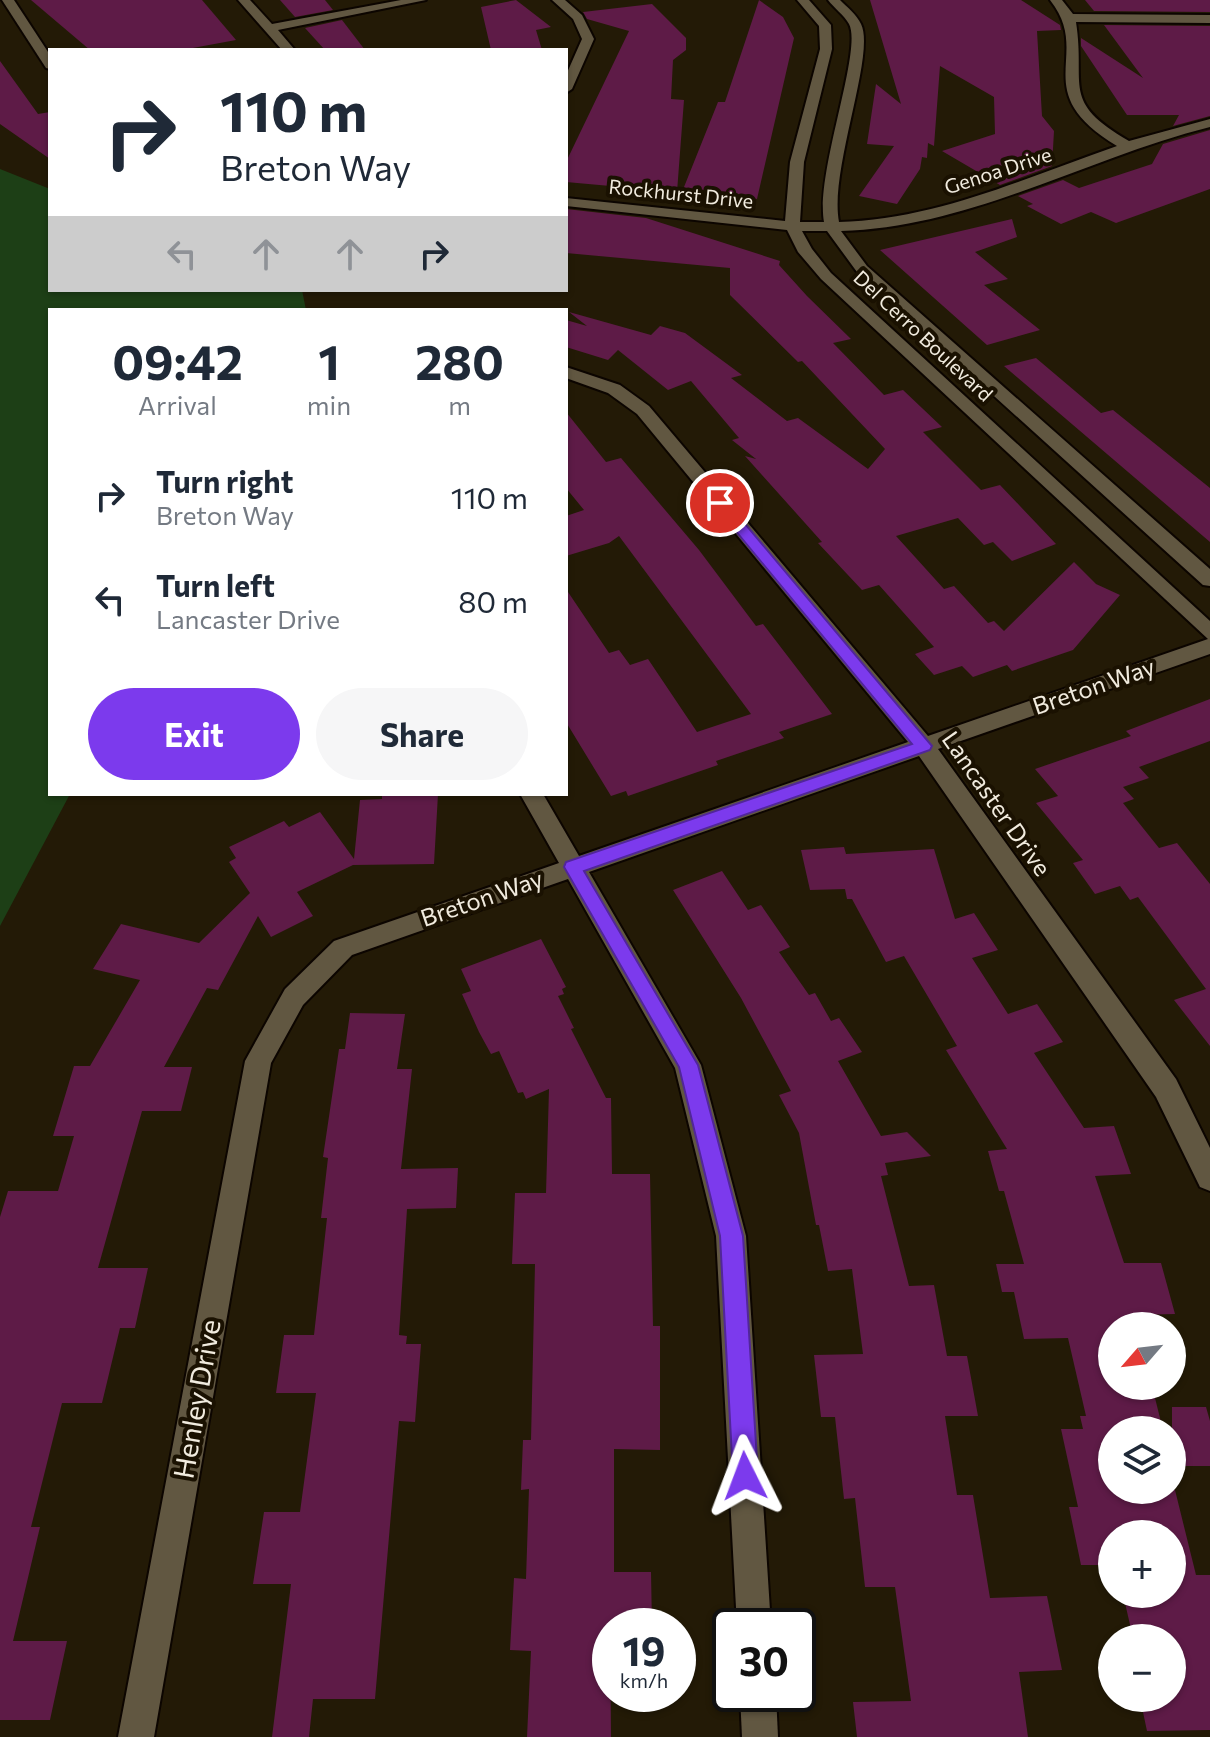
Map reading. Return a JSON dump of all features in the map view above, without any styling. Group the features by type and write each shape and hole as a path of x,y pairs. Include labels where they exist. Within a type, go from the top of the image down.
{"street":[{"path":"8,0 48,62"},
{"path":"244,0 287,48"},
{"path":"269,28 420,0"},
{"path":"558,0 578,17 588,39 568,84"},
{"name":"Del Cerro Boulevard","path":"803,0 825,25 826,49 790,196 793,224 801,245 826,276 1210,633"},
{"path":"831,225 828,198 858,50 856,25 834,0"},
{"path":"1056,0 1070,18 1074,99 1093,125 1131,148"},
{"path":"1070,18 1210,19"},
{"name":"Genoa Drive","path":"793,224 891,222 957,206 1210,123"},
{"name":"Rockhurst Drive","path":"568,202 793,224"},
{"name":"Del Cerro Boulevard","path":"831,225 839,243 862,269 1210,580"},
{"name":"Lancaster Drive","path":"568,373 614,389 643,410 924,746 1166,1088 1210,1178"},
{"name":"Breton Way","path":"258,1061 294,997 343,948 1210,646"},
{"path":"532,796 688,1065 731,1236 753,1608"},
{"name":"Henley Drive","path":"136,1737 258,1061"},
{"path":"759,1712 760,1737"}],"green space":[{"path":"0,169 48,188 48,292 302,292 306,308 48,308 48,796 69,796 0,926"}],"building":[{"path":"31,0 202,0 236,40 193,48 88,48"},
{"path":"280,0 325,0 333,10 295,17"},
{"path":"516,0 551,27 536,30 541,48 491,48 481,7"},
{"path":"759,0 783,17 794,38 757,199 682,192 718,102 725,102"},
{"path":"870,0 1021,0 1060,25 1061,30 1037,31 1042,116 1054,131 1052,166 1000,185 942,151 995,134 994,97 940,66 934,146 928,143 927,158 922,157 920,169 897,204 859,196 894,146 867,144 876,84 901,104"},
{"path":"1085,0 1210,0 1210,12 1094,11"},
{"path":"652,4 686,38 686,50 673,60 671,99 684,100 677,192 568,182 568,158 629,31 587,19 583,12"},
{"path":"342,20 363,48 323,48 305,28"},
{"path":"1104,25 1210,26 1210,116 1173,126 1179,115 1127,115 1081,46 1081,38 1143,78"},
{"path":"0,61 38,114 48,112 48,158 0,124"},
{"path":"1210,130 1210,189 1116,223 1091,212 1061,224 1027,206 1033,204 1018,196 1063,180 1079,188 1152,164 1163,144"},
{"path":"568,209 646,218 780,261 779,265 807,296 851,339 833,343 884,395 903,390 942,427 923,432 981,490 1000,485 1056,544 1012,561 993,542 984,545 958,518 896,536 944,589 954,586 988,623 994,621 1004,631 1074,562 1096,584 1120,595 1073,650 1012,671 1007,665 973,677 962,666 934,675 915,654 934,647 879,585 862,590 818,543 822,542 745,456 756,459 732,440 739,438 691,381 668,390 618,350 608,360 568,348 568,321 587,326 569,312 651,335 660,326 685,333 742,375 731,378 787,421 798,418 868,469 885,449 802,361 798,362 730,295 730,268 568,253"},
{"path":"1012,219 1017,237 975,252 1008,279 984,285 1040,330 987,345 880,250"},
{"path":"1036,358 1101,413 1113,410 1210,488 1210,542 1004,366"},
{"path":"568,414 606,462 621,458 699,550 756,626 763,624 832,714 779,732 784,738 716,761 718,765 628,796 626,791 611,796 568,725 568,592 609,653 619,650 630,665 648,659 697,732 751,714 619,536 609,543 568,555 568,515 584,510 568,490"},
{"path":"1210,699 1210,741 1139,767 1149,778 1123,787 1134,799 1123,803 1159,848 1177,843 1210,884 1210,1046 1174,1000 1206,989 1138,897 1130,900 1120,886 1095,894 1073,863 1083,860 1036,803 1058,796 1035,769 1131,736 1126,731"},
{"path":"382,796 438,796 434,864 353,865 297,892 313,916 271,937 258,916 218,990 207,988 164,1067 192,1067 181,1111 142,1111 98,1268 148,1268 135,1328 120,1328 102,1403 62,1403 31,1527 40,1527 13,1641 67,1641 50,1720 0,1720 0,1217 8,1191 58,1191 74,1136 53,1136 74,1066 90,1066 140,980 93,969 121,924 199,943 250,893 229,862 236,858 229,847 284,821 289,827 320,812 354,859 360,800 382,799"},
{"path":"844,847 846,854 934,849 955,919 974,913 998,950 972,958 1008,1014 1037,1004 1063,1042 1034,1053 1084,1128 1114,1126 1131,1174 1095,1176 1124,1263 1161,1263 1174,1312 1098,1312 1098,1400 1156,1400 1160,1416 1098,1416 1098,1504 1178,1504 1182,1520 1098,1520 1098,1565 1081,1565 1069,1507 1078,1507 1061,1429 1083,1429 1080,1416 1086,1416 1068,1338 1024,1339 1014,1292 1002,1292 996,1264 1024,1264 1004,1191 999,1191 988,1151 1007,1149 946,1050 957,1046 904,956 886,962 852,899 847,899 845,889 810,890 801,850"},
{"path":"722,871 748,910 761,905 790,947 779,952 809,995 815,993 831,1021 839,1018 862,1052 838,1061 881,1136 907,1132 931,1156 885,1163 888,1175 881,1176 909,1286 934,1285 947,1356 967,1356 978,1416 945,1416 957,1495 973,1495 990,1598 1047,1596 1062,1670 1019,1672 1028,1737 857,1737 853,1702 911,1701 895,1587 865,1587 855,1498 844,1499 835,1417 821,1417 814,1355 863,1354 852,1269 828,1271 799,1133 779,1095 791,1091 741,998 673,890"},
{"path":"541,939 566,987 562,989 564,994 558,996 574,1028 571,1029 606,1098 611,1098 612,1174 650,1174 653,1326 660,1326 660,1450 614,1449 614,1572 651,1572 652,1608 592,1608 592,1712 611,1712 611,1737 527,1737 531,1651 510,1650 514,1578 526,1579 529,1489 521,1490 523,1440 531,1440 535,1264 512,1264 515,1193 546,1193 549,1089 526,1099 523,1092 518,1093 499,1051 491,1054 479,1032 462,994 471,991 461,969"},
{"path":"350,1013 405,1014 397,1069 412,1069 401,1169 458,1168 456,1208 407,1209 399,1335 407,1336 406,1344 421,1344 415,1422 399,1421 375,1699 313,1699 309,1737 272,1737 291,1584 253,1584 264,1512 300,1512 316,1393 276,1393 284,1335 314,1335 327,1218 321,1218 328,1158 323,1157 339,1049 345,1049"},
{"path":"1172,1407 1206,1407 1210,1421 1210,1466 1186,1466 1186,1416 1172,1416"},
{"path":"1186,1535 1196,1575 1210,1575 1210,1730 1147,1731 1143,1712 1186,1712 1186,1624 1130,1624 1126,1608 1186,1608"}],"route":[{"path":"720,503 924,746 573,867 688,1065 731,1236 745,1476"}]}
